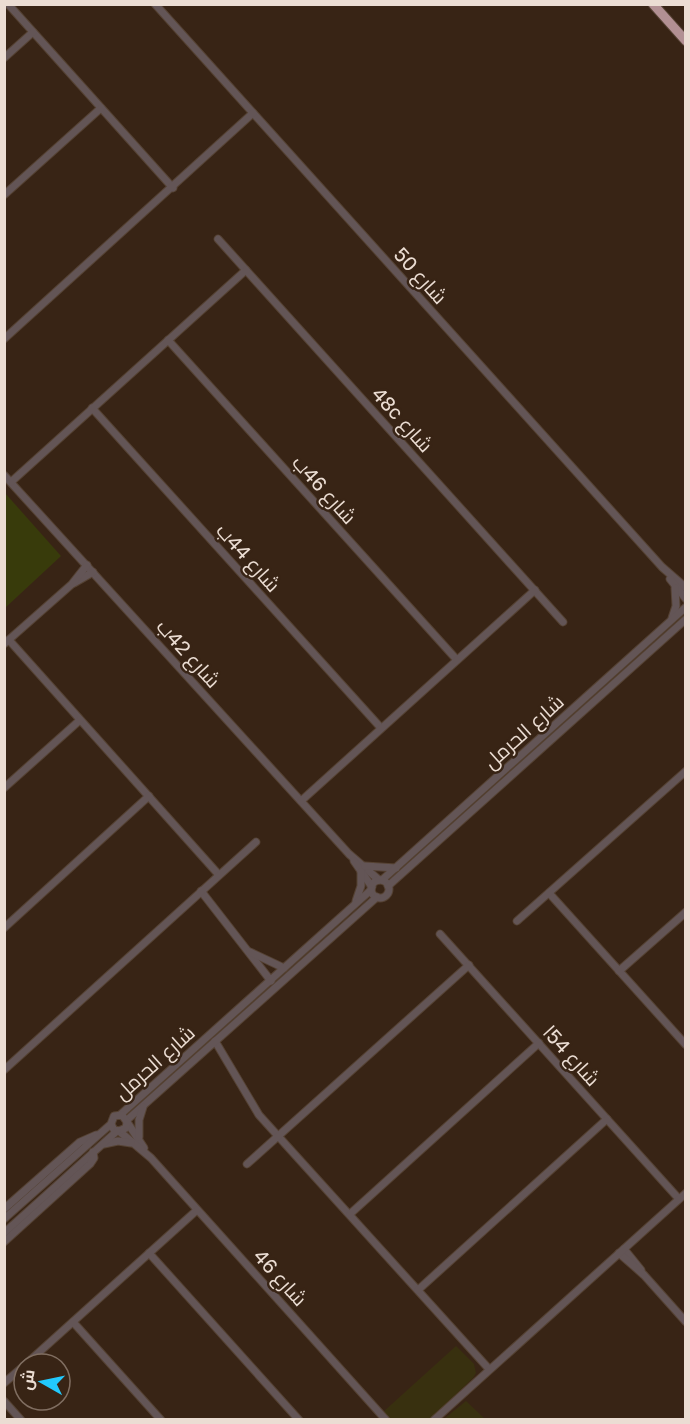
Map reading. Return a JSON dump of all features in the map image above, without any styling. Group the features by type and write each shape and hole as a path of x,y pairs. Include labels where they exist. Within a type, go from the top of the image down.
{"highway":[{"path":"653,4 686,40"}],"street":[{"path":"8,4 173,188"},
{"name":"شارع 50","path":"155,4 662,567 686,599"},
{"path":"4,58 33,32"},
{"path":"4,195 101,108"},
{"path":"4,339 255,115"},
{"name":"48c شارع","path":"218,239 563,622"},
{"path":"11,482 246,270"},
{"name":"شارع 46ب","path":"168,340 457,660"},
{"name":"شارع 44ب","path":"93,408 381,728"},
{"name":"شارع 42ب","path":"4,475 349,854 362,869 371,888"},
{"path":"87,565 72,584 7,642 219,875"},
{"name":"شارع 50","path":"662,567 686,588"},
{"path":"72,584 93,572"},
{"path":"672,619 677,599 675,585"},
{"path":"301,801 535,590"},
{"name":"شارع الحرمل","path":"381,880 686,607"},
{"name":"شارع الحرمل","path":"388,886 686,619"},
{"path":"676,628 686,625"},
{"path":"4,789 80,720"},
{"path":"517,921 686,771"},
{"path":"4,928 149,796"},
{"path":"4,1070 256,842"},
{"path":"354,906 360,893 362,869 396,868"},
{"name":"شارع 42ب","path":"362,869 381,880"},
{"path":"381,880 388,886 386,895 376,897 371,888 374,882 381,880"},
{"name":"شارع الحرمل","path":"120,1115 354,906 371,888"},
{"path":"201,891 271,981"},
{"path":"549,893 686,1045"},
{"name":"شارع الحرمل","path":"127,1121 376,897"},
{"path":"619,971 686,912"},
{"name":"شارع 54ا","path":"440,934 679,1199"},
{"path":"248,951 284,968"},
{"path":"248,1164 469,965"},
{"path":"215,1041 259,1115 489,1369"},
{"path":"350,1214 539,1043"},
{"path":"101,1145 118,1141 138,1143 139,1120 145,1104"},
{"path":"120,1115 127,1121 126,1128 118,1131 111,1124 114,1116 120,1115"},
{"path":"418,1290 607,1119"},
{"name":"شارع 46","path":"127,1121 138,1143 150,1158 386,1419"},
{"name":"شارع الحرمل","path":"4,1219 111,1124"},
{"name":"شارع الحرمل","path":"4,1233 118,1131"},
{"name":"شارع 46","path":"118,1131 138,1143"},
{"path":"4,1209 80,1142 98,1135"},
{"path":"4,1242 90,1164 94,1158 93,1152"},
{"path":"434,1419 686,1193"},
{"path":"40,1352 197,1210"},
{"path":"621,1251 686,1322"},
{"path":"149,1253 299,1419"},
{"path":"73,1322 161,1419"},
{"path":"4,1401 21,1419"}],"green space":[{"path":"5,493 61,556 4,608"}],"sand":[{"path":"456,1346 474,1364 476,1373 430,1419 389,1419 382,1413"},
{"path":"466,1401 485,1419 444,1419"}]}
